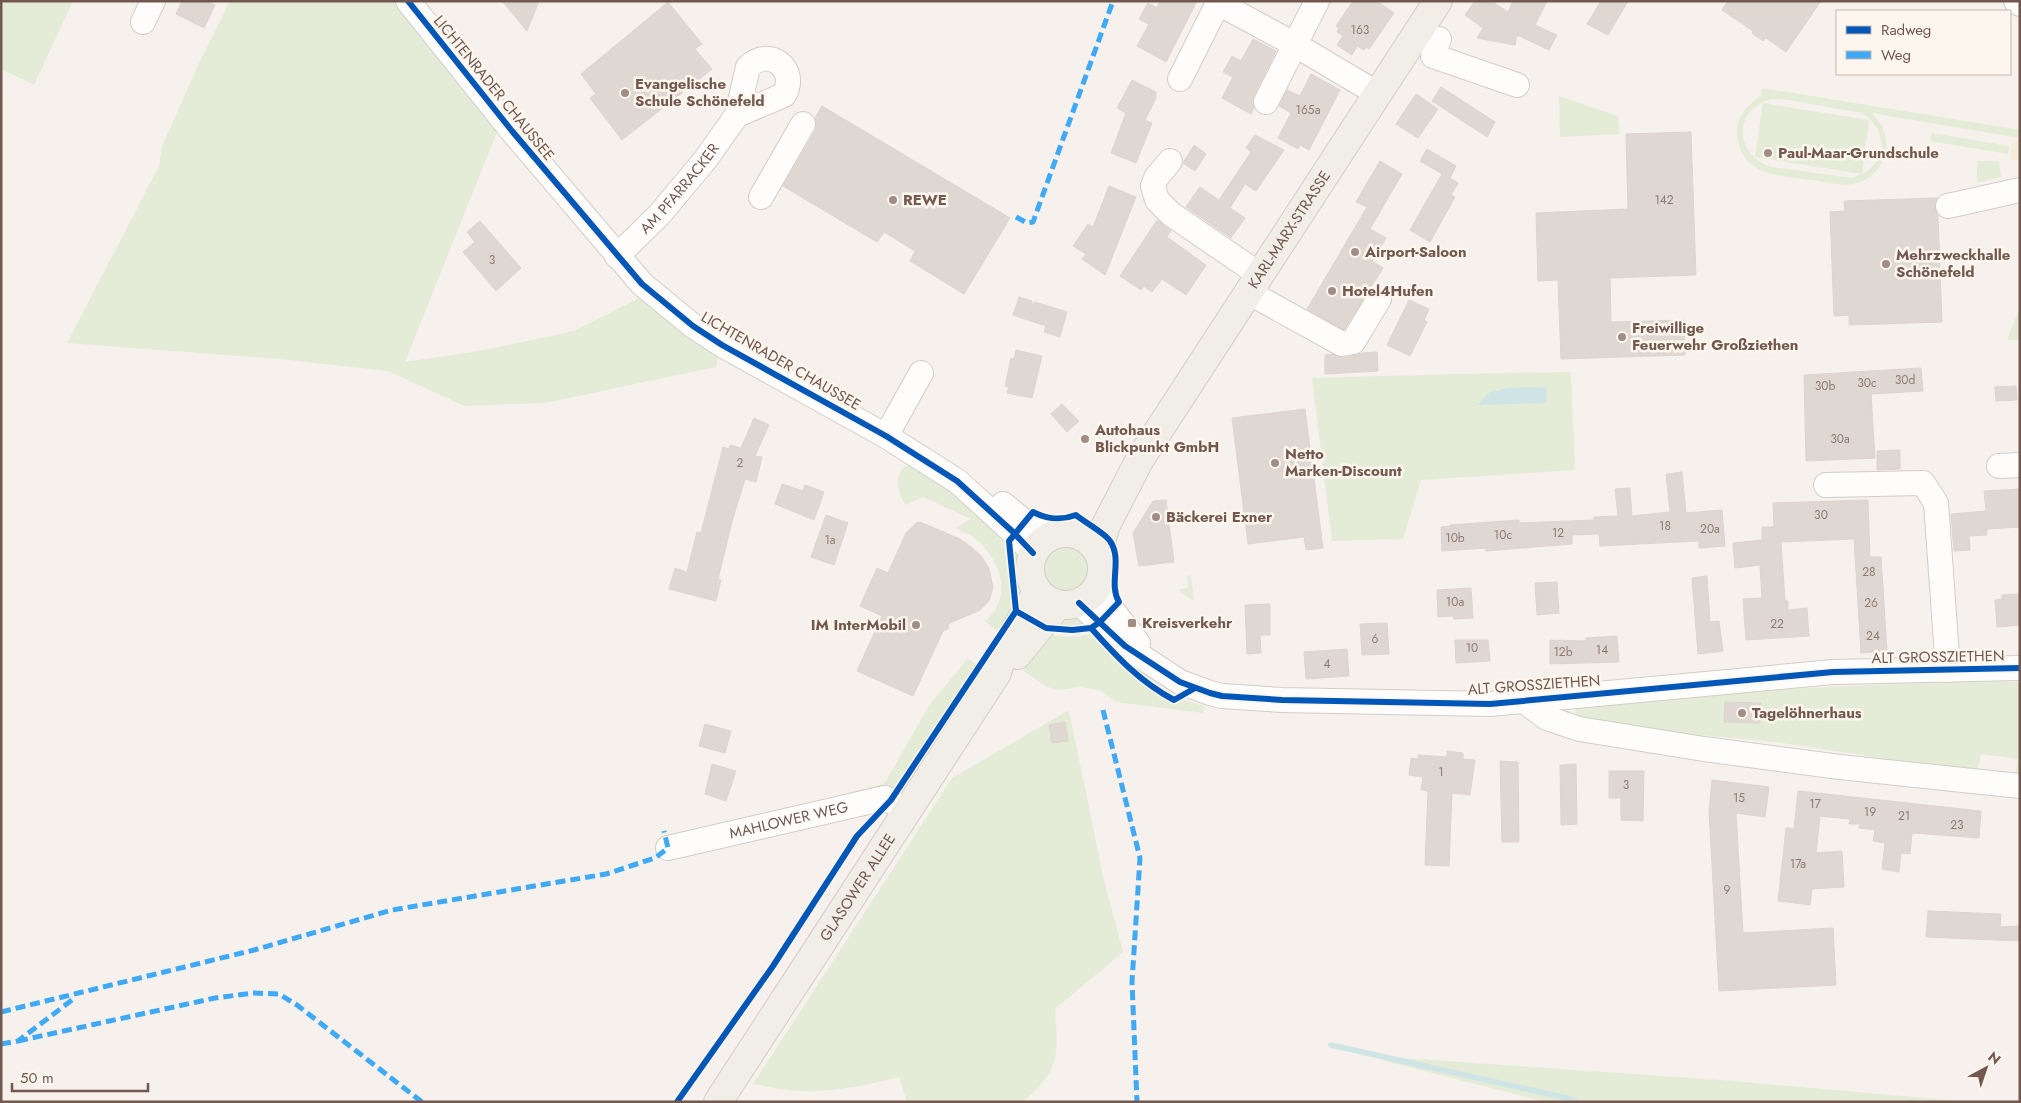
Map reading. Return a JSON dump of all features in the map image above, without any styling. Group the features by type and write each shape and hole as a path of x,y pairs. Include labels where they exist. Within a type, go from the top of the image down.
{"main road":[{"name":"KARL-MARX-STRASSE","path":"1098,551 1106,525 1140,459 1438,1"},
{"name":"KARL-MARX-STRASSE","path":"1077,534 1121,476 1140,459"},
{"path":"1068,532 1077,534 1089,541 1098,551 1102,570 1068,597 1032,583 1029,573 1041,544 1068,532"},
{"name":"GLASOWER ALLEE","path":"718,1102 997,672 1013,660 1068,597"}],"street":[{"name":"LICHTENRADER CHAUSSEE","path":"408,1 512,131 642,284 722,345 886,436 957,481 998,500 1025,522 1041,544"},
{"path":"1266,102 1317,1"},
{"path":"2016,1 2020,4"},
{"path":"1180,78 1219,2 1378,94"},
{"path":"1439,39 1433,56 1517,85"},
{"name":"AM PFARRACKER","path":"617,256 659,216 705,160 737,115"},
{"path":"761,197 803,124"},
{"path":"1170,161 1156,178 1153,186 1157,200 1171,214 1254,283 1342,344 1353,342 1379,299"},
{"path":"1948,206 2020,190"},
{"path":"886,436 921,373"},
{"path":"1826,484 1923,483 1936,503 1948,670"},
{"name":"ALT GROSSZIETHEN","path":"1068,597 1125,646 1180,682 1210,694 1222,696 1282,700 1490,704 1833,672 2020,668"},
{"name":"ALT GROSSZIETHEN","path":"1524,701 1548,718 1579,729 1799,762 2020,786"},
{"name":"MAHLOWER WEG","path":"668,848 884,798 907,810"}],"green space":[{"path":"1,1 73,1 34,85 1,69"},
{"path":"230,1 396,1 499,127 405,362 479,351 574,331 643,296 719,352 716,367 545,403 464,406 388,371 280,359 67,343 159,166 162,146 198,65"},
{"path":"1762,88 2020,130 2020,138 1872,113 1883,128 1886,148 1885,157 1870,177 1854,184 1833,184 1788,177 1765,172 1746,159 1740,149 1737,136 1738,123 1747,108 1761,96","holes":["1772,99 1782,99 1862,113 1872,121 1878,130 1881,140 1881,150 1878,159 1872,167 1852,178 1772,167 1759,161 1750,152 1745,142 1743,132 1745,121 1750,112 1759,104"]},
{"path":"1559,96 1618,116 1620,134 1560,137"},
{"path":"1763,103 1869,120 1862,174 1755,157"},
{"path":"1932,133 2009,146 2008,154 1930,141"},
{"path":"1977,161 1999,161 2001,177 1977,183"},
{"path":"2020,307 2020,340 2007,340"},
{"path":"1571,372 1575,470 1421,480 1403,539 1332,541 1312,378"},
{"path":"910,464 916,465 1002,528 1012,609 998,632 985,621 994,612 999,602 1001,591 1001,581 993,560 978,541 955,528 971,519 923,497 906,505 903,502 899,492 898,481 904,467"},
{"path":"1065,542 1075,544 1083,550 1089,558 1091,568 1089,578 1083,586 1075,592 1065,594 1055,592 1047,586 1041,578 1039,568 1041,558 1047,550 1055,544"},
{"path":"1013,548 1018,549 1018,573 1024,592 1017,604"},
{"path":"1191,575 1194,601 1180,592 1180,589 1188,588 1187,576"},
{"path":"1061,615 1077,616 1090,624 1058,627"},
{"path":"1094,633 1159,685 1188,701 1204,706 1203,713 1116,702 1101,691 1093,689 1079,687 1059,690 1047,687 1022,670 1046,635 1077,637"},
{"path":"968,658 977,666 893,789 885,794 813,808 812,802 882,784 886,781 928,707"},
{"path":"1949,682 2020,682 2020,778 2015,778 2018,759 1981,754 1977,772 1775,742 1647,730 1580,718 1575,714 1579,705 1671,697 1764,690"},
{"path":"1069,710 1103,876 1123,952 1055,1009 1056,1050 1054,1061 1044,1081 1022,1102 907,1102 899,1077 858,1086 816,1091 784,1090 753,1084 952,778"},
{"path":"1402,1058 1721,1080 1971,1102 1547,1102 1381,1060"}],"sand":[{"path":"2013,141 2020,142 2020,161 2010,159"}],"shaded area":[{"path":"1547,387 1546,403 1477,405 1490,392 1508,388"}],"building":[{"path":"182,1 206,1 215,5 204,28 176,14"},
{"path":"502,1 539,1 527,31"},
{"path":"1160,1 1197,1 1166,62 1137,46 1149,24 1139,19 1148,3 1157,8"},
{"path":"1353,1 1377,1 1394,13 1369,49 1366,47 1364,50 1357,46 1352,55 1337,45 1343,36 1337,32 1339,28 1336,26"},
{"path":"1475,1 1491,1 1508,12 1513,1 1547,1 1535,25 1557,35 1549,50 1517,35 1515,45 1477,38 1483,28 1465,15"},
{"path":"1601,1 1628,1 1608,35 1587,24"},
{"path":"1728,1 1821,1 1786,52 1766,38 1763,41 1752,33 1753,31 1722,10"},
{"path":"668,2 702,44 695,49 712,69 622,140 590,98 596,94 581,74"},
{"path":"1253,39 1276,51 1254,96 1252,102 1254,108 1251,114 1222,98 1233,77 1223,72 1232,56 1241,61"},
{"path":"1311,74 1340,90 1309,150 1300,145 1298,149 1278,138 1291,113 1279,106 1287,90 1300,96"},
{"path":"1132,80 1156,92 1156,98 1145,120 1152,123 1136,163 1111,153 1126,113 1117,108"},
{"path":"1441,87 1495,122 1487,137 1432,101"},
{"path":"1416,94 1438,109 1418,138 1396,124"},
{"name":"REWE","path":"822,106 1010,218 964,294 910,261 915,251 884,232 877,242 783,186 815,131 817,124 815,118"},
{"path":"1691,132 1696,275 1610,278 1611,322 1684,320 1685,355 1561,359 1558,280 1538,281 1536,213 1628,209 1626,134"},
{"path":"1255,135 1284,150 1256,191 1245,184 1230,208 1245,218 1231,238 1186,207 1200,187 1219,200 1251,152 1246,148"},
{"path":"1194,145 1206,154 1195,171 1183,163"},
{"path":"1427,149 1456,166 1450,178 1458,183 1451,195 1455,197 1430,242 1410,230 1442,174 1420,161"},
{"path":"1380,161 1402,174 1370,229 1386,238 1372,261 1383,268 1344,330 1307,309 1367,207 1356,202"},
{"path":"1109,186 1136,197 1105,275 1082,259 1086,254 1073,246 1088,224 1093,227"},
{"name":"Mehrzweckhalle Schönefeld","path":"1937,198 1935,208 1938,216 1942,322 1849,325 1849,315 1834,316 1830,212 1845,211 1844,201"},
{"path":"1157,220 1171,231 1167,237 1206,265 1186,295 1162,279 1152,292 1144,286 1141,290 1120,276"},
{"path":"480,221 521,268 496,291 463,252 475,242 467,232"},
{"path":"1019,297 1032,301 1032,306 1035,302 1067,312 1060,337 1044,332 1046,326 1013,315"},
{"path":"1409,300 1429,309 1424,320 1427,322 1410,356 1387,345"},
{"path":"1016,350 1042,356 1032,398 1007,393 1009,387 1005,386 1011,358 1014,359"},
{"path":"1377,352 1378,371 1325,374 1325,355 1332,354 1344,358 1362,353"},
{"path":"1921,368 1923,391 1871,394 1875,458 1806,461 1804,375"},
{"path":"2016,386 2017,400 1996,401 1995,387"},
{"path":"1062,404 1079,421 1067,432 1051,414"},
{"name":"Netto Marken-Discount","path":"1305,409 1323,548 1306,550 1304,537 1248,544 1232,418"},
{"path":"754,418 769,425 755,456 762,457 756,482 745,479 733,518 718,579 721,580 716,601 669,589 675,568 687,572 697,532 701,533 723,447 729,449 730,445 741,448"},
{"path":"1900,450 1900,469 1877,470 1877,451"},
{"path":"1682,472 1686,513 1722,510 1725,546 1699,548 1699,541 1600,546 1599,534 1572,535 1572,544 1486,551 1486,548 1442,551 1441,527 1450,525 1519,520 1519,523 1594,520 1594,517 1618,516 1615,489 1630,488 1632,516 1670,512 1666,474"},
{"path":"782,484 803,491 805,485 824,492 814,520 775,504"},
{"path":"2020,489 2020,527 1987,529 1987,535 1969,536 1970,550 1954,551 1951,514 1986,511 1984,491"},
{"name":"Bäckerei Exner","path":"1166,500 1174,562 1139,566 1133,533 1153,501"},
{"path":"1868,500 1870,557 1881,557 1887,651 1861,653 1854,539 1781,542 1785,601 1788,601 1788,610 1807,608 1809,636 1746,640 1743,599 1762,598 1760,565 1735,568 1733,543 1762,540 1762,527 1774,527 1773,503"},
{"path":"826,515 848,523 834,565 811,557"},
{"path":"920,522 960,539 981,556 989,568 993,588 989,601 980,610 948,624 949,628 943,631 913,696 857,671 882,616 860,606 877,568 888,573 906,533 916,523"},
{"path":"1707,576 1710,622 1719,621 1723,651 1698,654 1692,578"},
{"path":"1557,582 1559,613 1537,615 1535,583"},
{"path":"1471,588 1473,618 1454,619 1453,616 1438,617 1437,590"},
{"path":"2020,594 2020,625 1997,627 1995,600 2002,599 2002,595"},
{"path":"1270,604 1270,635 1260,635 1261,653 1247,654 1245,605"},
{"path":"1387,623 1389,654 1362,655 1360,624"},
{"path":"1617,636 1619,662 1550,664 1550,640 1586,641 1586,638"},
{"path":"1455,640 1488,640 1490,661 1456,663"},
{"path":"1347,649 1349,676 1306,679 1304,652"},
{"name":"Tagelöhnerhaus","path":"1725,702 1761,703 1760,723 1724,722"},
{"path":"1065,722 1068,741 1052,743 1049,725"},
{"path":"705,724 731,731 725,753 699,746"},
{"path":"1447,751 1463,753 1463,759 1475,760 1470,795 1452,793 1449,866 1425,865 1428,791 1421,790 1423,777 1409,775 1411,758 1418,759 1418,755 1447,757"},
{"path":"1500,761 1518,762 1519,842 1502,842"},
{"path":"712,764 736,771 726,801 705,794"},
{"path":"1576,764 1577,824 1561,825 1560,765"},
{"path":"1609,771 1644,771 1643,821 1621,820 1621,798 1609,798"},
{"path":"1712,780 1769,787 1765,817 1736,813 1743,933 1833,928 1836,985 1719,991 1709,811"},
{"path":"1798,791 1981,811 1979,838 1912,834 1910,854 1901,853 1899,872 1882,869 1885,843 1873,841 1875,830 1859,828 1860,824 1849,824 1850,819 1820,816 1816,853 1842,851 1844,887 1812,889 1810,905 1778,901 1786,828 1794,829"},
{"path":"1928,911 2001,914 2000,927 2020,926 2020,941 1926,937"}],"waterway":[{"path":"1331,1045 1571,1099 1576,1102"}],"marked path":[{"path":"1016,217 1027,223 1033,222 1113,1"},
{"path":"1103,710 1140,858 1132,982 1137,1102"},
{"path":"1,1012 254,950 392,910 606,874 655,858 668,848 664,831"},
{"path":"18,1041 215,998 253,993 279,994 297,1005 422,1102"},
{"path":"1,1044 18,1041 76,997"}],"cycle path":[{"path":"408,1 512,131 642,284 693,326 722,345 886,436 957,481 1012,531 1033,553"},
{"path":"677,1102 773,966 857,836 891,800 1016,611 1009,541 1033,512 1054,518 1076,515 1110,541 1114,548 1116,564 1115,587 1119,602 1100,622 1091,628 1072,630 1046,628 1016,611"},
{"path":"1079,603 1125,646 1180,682 1222,696 1282,700 1490,704 1833,672 2020,668"},
{"path":"1091,628 1139,677 1174,700 1195,688"}],"place":[{"name":"Evangelische Schule Schönefeld","path":"625,93"},
{"name":"Paul-Maar-Grundschule","path":"1768,153"},
{"name":"REWE","path":"893,200"},
{"name":"Airport-Saloon","path":"1355,252"},
{"name":"Mehrzweckhalle Schönefeld","path":"1886,264"},
{"name":"Hotel4Hufen","path":"1332,291"},
{"name":"Freiwillige Feuerwehr Großziethen","path":"1622,337"},
{"name":"Autohaus Blickpunkt GmbH","path":"1085,439"},
{"name":"Netto Marken-Discount","path":"1275,463"},
{"name":"Bäckerei Exner","path":"1156,517"},
{"name":"Kreisverkehr","path":"1132,623"},
{"name":"IM InterMobil","path":"916,625"},
{"name":"Tagelöhnerhaus","path":"1742,713"}]}
